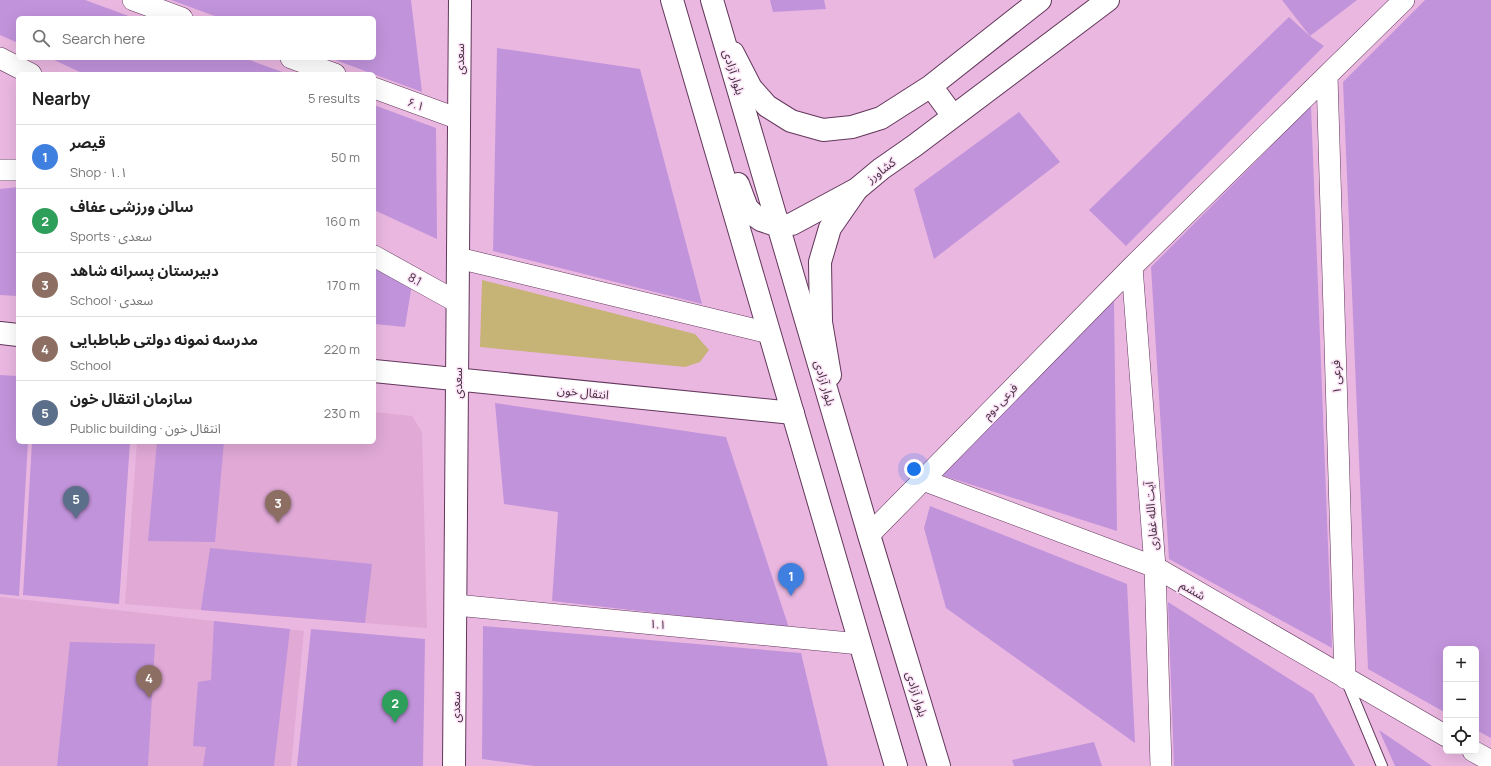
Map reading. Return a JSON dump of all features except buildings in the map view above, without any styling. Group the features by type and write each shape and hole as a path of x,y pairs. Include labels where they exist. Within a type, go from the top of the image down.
{"main road":[{"name":"سعدی","path":"454,766 460,0"},
{"path":"672,0 896,766"},
{"name":"بلوار آزادی","path":"712,0 869,535 939,766"},
{"path":"721,30 751,88 767,106 790,121 823,130 852,127 882,118 931,86 1040,0"},
{"name":"کشاورز","path":"838,430 821,322 820,262 830,228 857,189 881,169 914,146 1108,0"},
{"path":"931,86 953,116"},
{"path":"706,116 722,130 747,208 754,216 762,220 779,226 792,224 857,189"},
{"path":"0,333 16,335"},
{"name":"انتقال خون","path":"376,371 793,413"}],"street":[{"path":"133,0 177,16"},
{"name":"فرعی دوم","path":"869,535 1132,267 1404,0"},
{"path":"0,58 27,72"},
{"path":"296,60 330,72"},
{"name":"فرعی ۱","path":"1327,76 1345,678"},
{"name":"۶.۱","path":"376,89 459,119"},
{"path":"0,170 16,170"},
{"name":"8.1","path":"376,257 457,302"},
{"path":"458,258 769,333"},
{"name":"آیت الله غفاری","path":"1132,267 1155,567 1161,766"},
{"name":"ششم","path":"923,480 1155,567 1443,734"},
{"name":"۱.۱","path":"456,605 860,644"},
{"path":"1478,754 1491,761"}],"lane":[{"path":"1345,678 1382,766"}],"shaded area":[{"path":"482,280 695,334 709,350 700,362 685,367 480,347"},
{"path":"376,412 412,416 422,432 427,628 125,604 137,444 376,444"},
{"path":"0,597 304,631 291,766 0,766"}],"place":[{"name":"سازمان انتقال خون","path":"76,519"},
{"name":"دبیرستان پسرانه شاهد","path":"278,523"},
{"name":"قیصر","path":"791,596"},
{"name":"مدرسه نمونه دولتی طباطبایی","path":"149,698"},
{"name":"سالن ورزشی عفاف","path":"395,723"}]}
